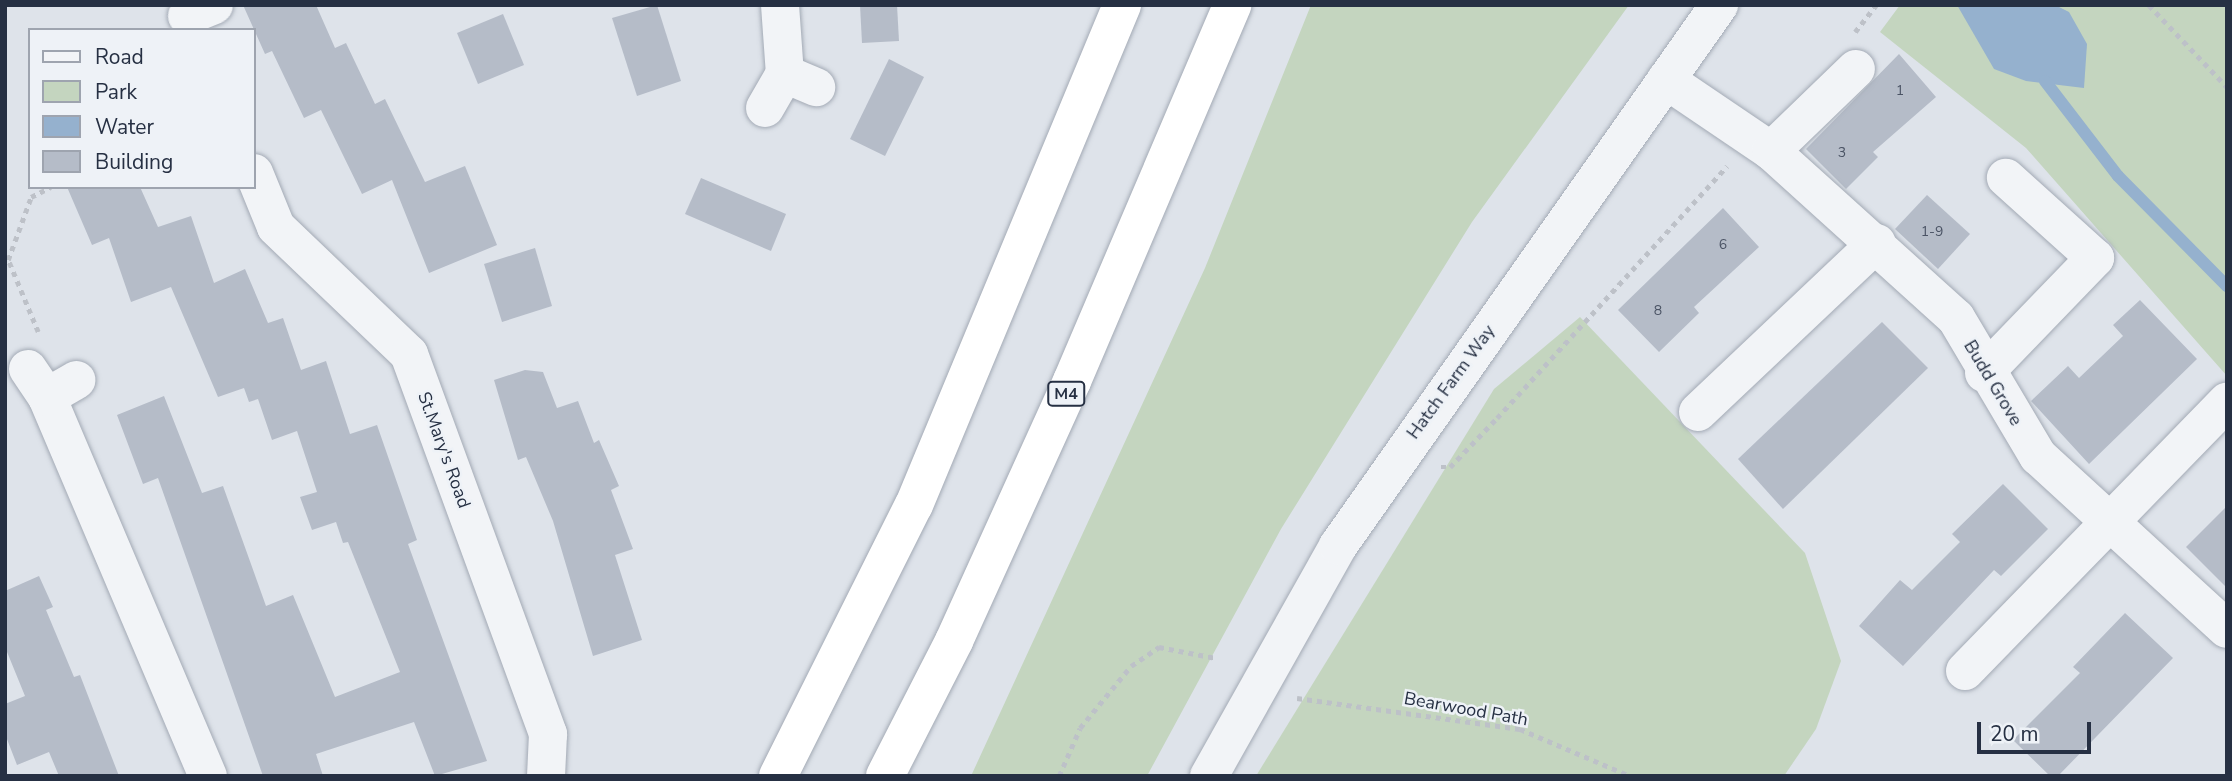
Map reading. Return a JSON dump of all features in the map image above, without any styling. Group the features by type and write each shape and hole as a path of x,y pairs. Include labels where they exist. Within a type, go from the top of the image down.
{"highway":[{"path":"778,776 914,505 1122,5"},
{"name":"M4","path":"884,776 954,641 1061,406 1232,5"}],"street":[{"path":"765,108 800,81 780,5"},
{"name":"Hatch Farm Way","path":"1209,776 1338,546 1719,5"},
{"path":"1771,151 1856,69"},
{"name":"Budd Grove","path":"1666,80 1771,151 1877,243 1956,318 1984,373 2038,456 2227,629"},
{"name":"St.Mary's Road","path":"256,178 276,227 409,354 548,734 546,776"},
{"path":"1984,373 2095,258 2006,178"},
{"path":"1698,412 1877,243"},
{"path":"48,371 208,776"},
{"path":"1965,671 2227,402"}],"path":[{"path":"2149,5 2227,87"},
{"path":"1435,467 1450,467 1730,162"},
{"path":"47,189 31,197 8,260 48,371"},
{"path":"1059,776 1080,728 1131,666 1159,647 1216,659"},
{"name":"Bearwood Path","path":"1290,697 1520,729 1630,776"}],"green space":[{"path":"1311,5 1629,5 1472,222 1281,529 1147,776 971,776 1205,268"},
{"path":"1900,5 2227,5 2227,376 2026,148 1880,32"},
{"path":"1580,317 1805,553 1841,661 1816,729 1784,776 1256,776 1494,389"}],"water":[{"path":"1957,5 2055,5 2069,12 2087,44 2084,88 2026,81 1994,69"}],"building":[{"path":"243,5 316,5 335,48 346,43 375,104 385,99 425,182 465,166 497,245 429,273 392,180 362,194 321,110 304,118 272,51 265,54 256,28 253,28"},
{"path":"657,5 681,81 637,96 612,18"},
{"path":"860,5 897,5 899,41 862,43"},
{"path":"503,14 524,65 478,84 457,33"},
{"path":"1899,54 1936,97 1873,152 1878,157 1846,189 1806,149"},
{"path":"889,59 924,77 885,156 850,139"},
{"path":"701,178 786,214 771,251 685,214"},
{"path":"68,189 141,189 158,227 191,216 214,283 245,269 268,323 283,318 301,370 326,361 350,434 377,425 417,540 408,544 487,761 435,776 414,722 316,754 323,776 263,776 158,478 143,484 117,415 164,396 202,493 223,486 266,606 293,595 335,697 400,672 348,542 343,543 336,522 312,530 300,497 317,492 297,431 272,440 258,399 249,402 244,388 218,397 171,287 131,302 109,238 92,245"},
{"path":"1927,195 1970,234 1938,269 1895,229"},
{"path":"1723,208 1759,247 1694,307 1699,313 1659,352 1618,310"},
{"path":"535,248 552,306 502,322 484,264"},
{"path":"2140,300 2197,359 2089,464 2031,401 2068,366 2079,378 2123,336 2113,325"},
{"path":"1882,322 1928,368 1783,509 1738,459"},
{"path":"525,370 543,372 557,408 578,401 594,443 599,440 619,486 611,490 633,549 615,555 642,640 593,656 553,521 526,457 518,460 494,380"},
{"path":"2003,484 2048,529 2001,576 1994,570 1903,666 1859,626 1900,580 1912,590 1960,542 1952,534"},
{"path":"2227,506 2227,588 2186,547"},
{"path":"39,576 53,607 46,610 74,677 80,675 119,776 59,776 49,752 17,765 5,734 5,704 25,696 5,647 5,591"},
{"path":"2125,613 2173,658 2058,776 2050,776 2013,740 2080,673 2073,667"}],"waterway":[{"path":"2045,81 2118,176 2227,286"}]}
